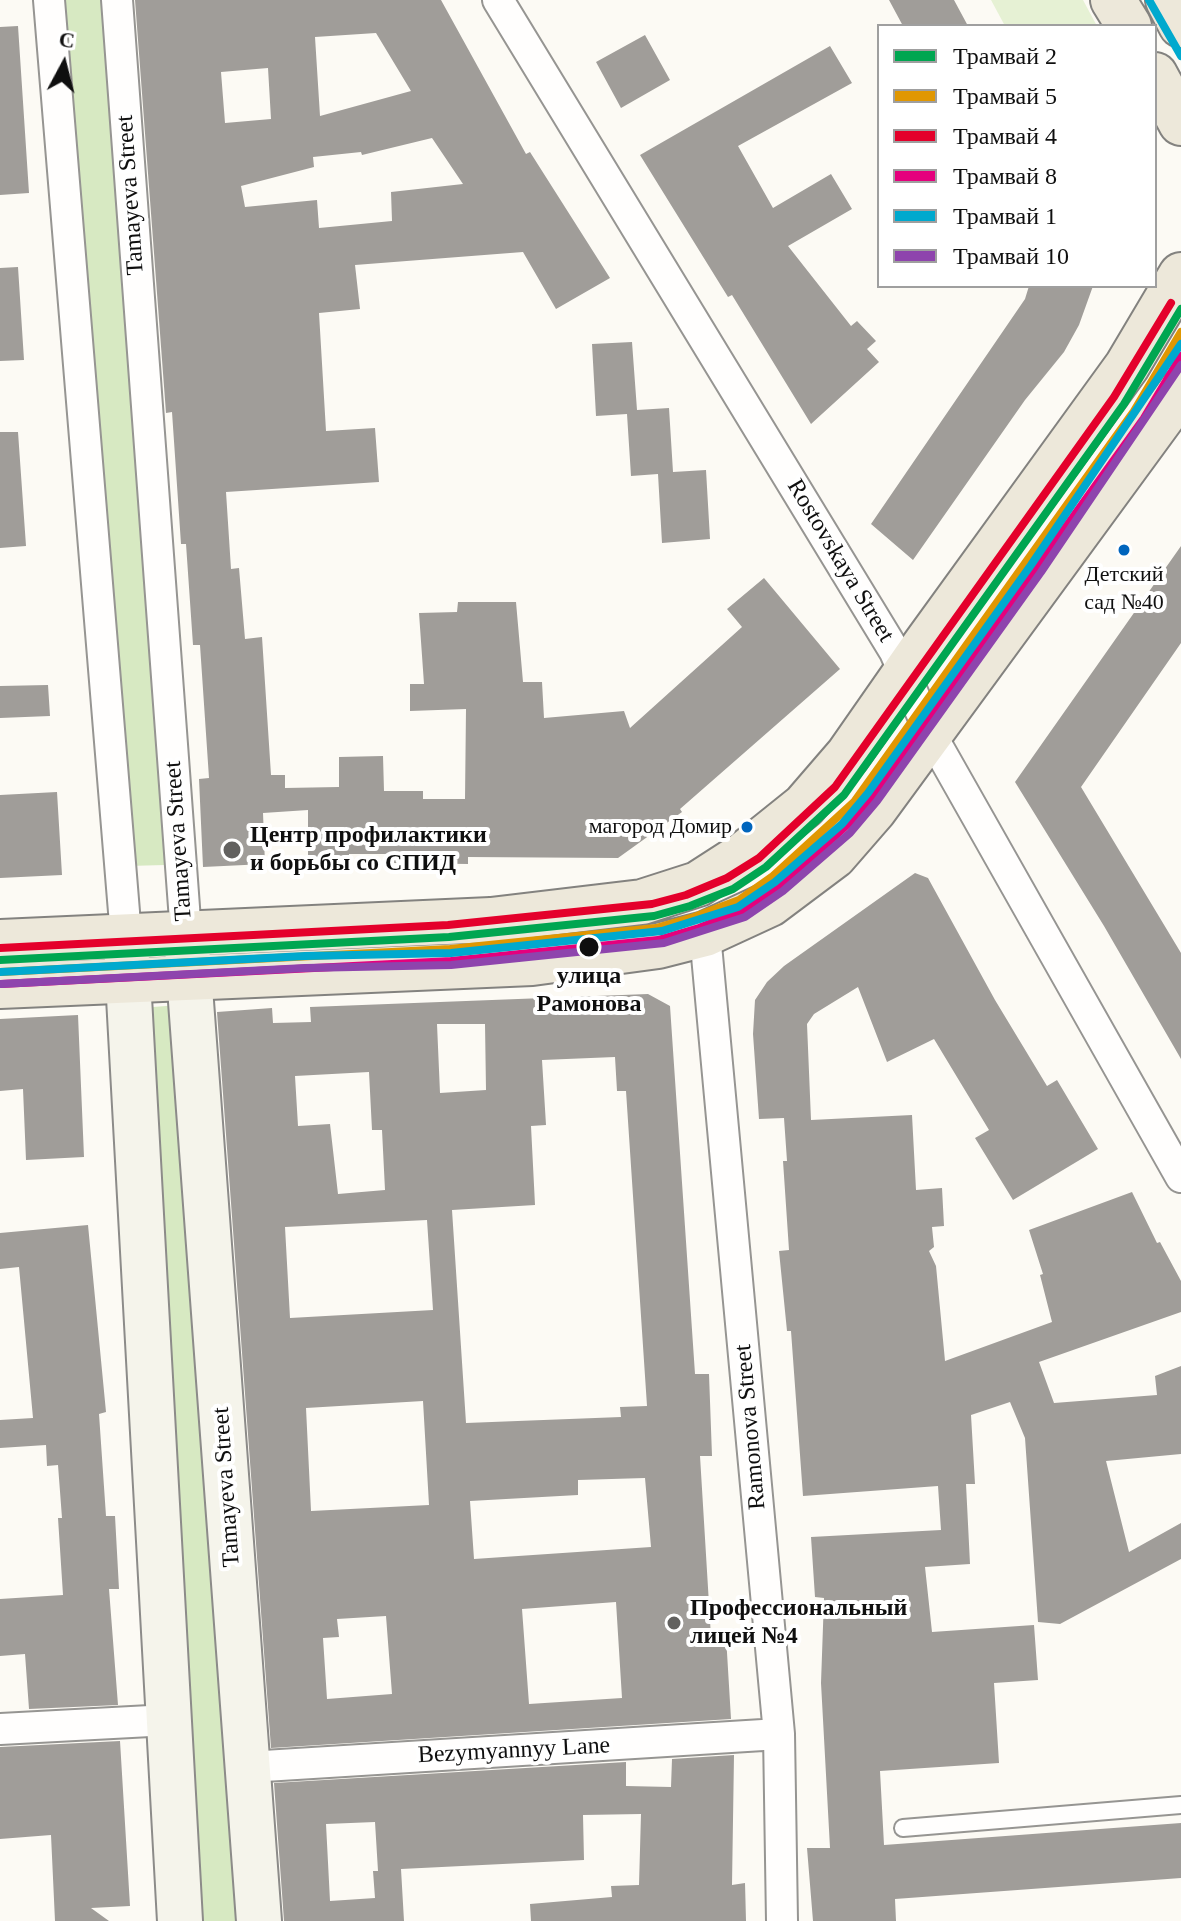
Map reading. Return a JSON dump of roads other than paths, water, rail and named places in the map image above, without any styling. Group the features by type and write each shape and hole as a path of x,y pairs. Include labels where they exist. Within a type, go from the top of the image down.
{"main road":[{"path":"1113,0 1128,24"},
{"path":"1168,0 1181,25"},
{"path":"1157,79 1181,123"},
{"path":"0,942 491,920 642,902 698,884 743,855 804,806 848,755 1127,366 1181,275"},
{"path":"0,986 532,963 658,946 705,934 770,904 834,856 874,810 1181,391"},
{"name":"Tamayeva Street","path":"186,934 259,1921"},
{"path":"126,936 180,1921"}],"street":[{"path":"49,0 126,936"},
{"name":"Tamayeva Street","path":"117,0 186,934"},
{"name":"Rostovskaya Street","path":"498,0 887,638 931,735 1181,1177"},
{"name":"Ramonova Street","path":"705,934 779,1734 782,1921"},
{"path":"0,1729 169,1720"},
{"name":"Bezymyannyy Lane","path":"248,1767 779,1734"}],"lane":[{"path":"903,1828 1181,1805"}],"tram line":[{"name":"1","path":"1149,0 1181,56"},
{"name":"4","path":"0,948 448,925 652,904 686,895 727,878 759,858 835,787 1114,397 1171,303"},
{"name":"2","path":"0,960 449,937 654,916 733,889 766,867 844,795 1124,404 1181,309"},
{"name":"5","path":"1,972 450,949 656,928 739,900 773,876 854,802 1134,411 1181,332"},
{"name":"1","path":"0,972 305,956 451,953 662,931 738,907 775,882 842,824 868,793 1031,565 1181,344"},
{"name":"8","path":"1,984 451,961 658,940 744,910 781,886 862,811 1144,418 1181,356"},
{"name":"10","path":"1,984 305,968 451,965 664,943 745,917 783,891 850,833 877,801 1041,572 1181,365"}],"place":[{"name":"Детский сад №40","path":"1124,550"},
{"name":"магород Домир","path":"747,827"},
{"name":"Центр профилактики и борьбы со СПИД","path":"232,850"},
{"name":"улица Рамонова","path":"589,947"},
{"name":"Профессиональный лицей №4","path":"674,1623"}]}
